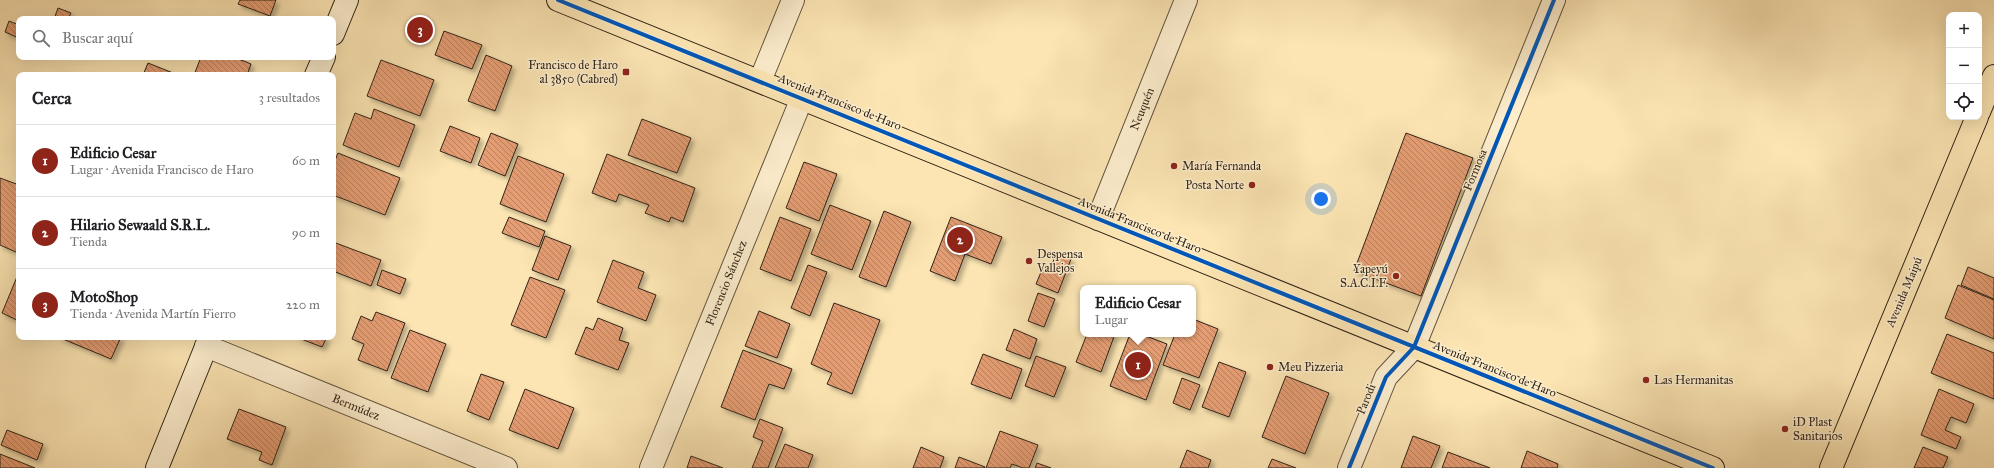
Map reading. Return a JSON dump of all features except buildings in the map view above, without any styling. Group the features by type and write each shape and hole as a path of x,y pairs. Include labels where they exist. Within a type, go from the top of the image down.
{"main road":[{"name":"Avenida Francisco de Haro","path":"558,0 1713,468"},
{"path":"1982,105 1994,76"},
{"name":"Avenida Maipú","path":"1831,468 1976,120"}],"street":[{"path":"336,27 347,0"},
{"path":"760,81 793,0"},
{"name":"Neuquén","path":"1098,219 1186,0"},
{"name":"Formosa","path":"1414,346 1554,0"},
{"path":"317,72 323,60"},
{"name":"Florencio Sánchez","path":"651,468 802,98"},
{"path":"157,468 208,341"},
{"name":"Bermúdez","path":"208,341 506,468"},
{"name":"Parodi","path":"1349,468 1386,377 1414,346"}],"cycle path":[{"path":"558,0 1713,468"},
{"path":"1349,468 1386,377 1414,347 1554,0"}],"place":[{"name":"MotoShop","path":"420,30"},
{"name":"Francisco de Haro al 3850 (Cabred)","path":"626,72"},
{"name":"María Fernanda","path":"1174,166"},
{"name":"Posta Norte","path":"1252,185"},
{"name":"Hilario Sewaald S.R.L.","path":"960,240"},
{"name":"Despensa Vallejos","path":"1029,261"},
{"name":"Yapeyú S.A.C.I.F.","path":"1396,276"},
{"name":"Edificio Cesar","path":"1138,365"},
{"name":"Meu Pizzeria","path":"1270,367"},
{"name":"Las Hermanitas","path":"1646,380"},
{"name":"iD Plast Sanitarios","path":"1785,429"}]}
